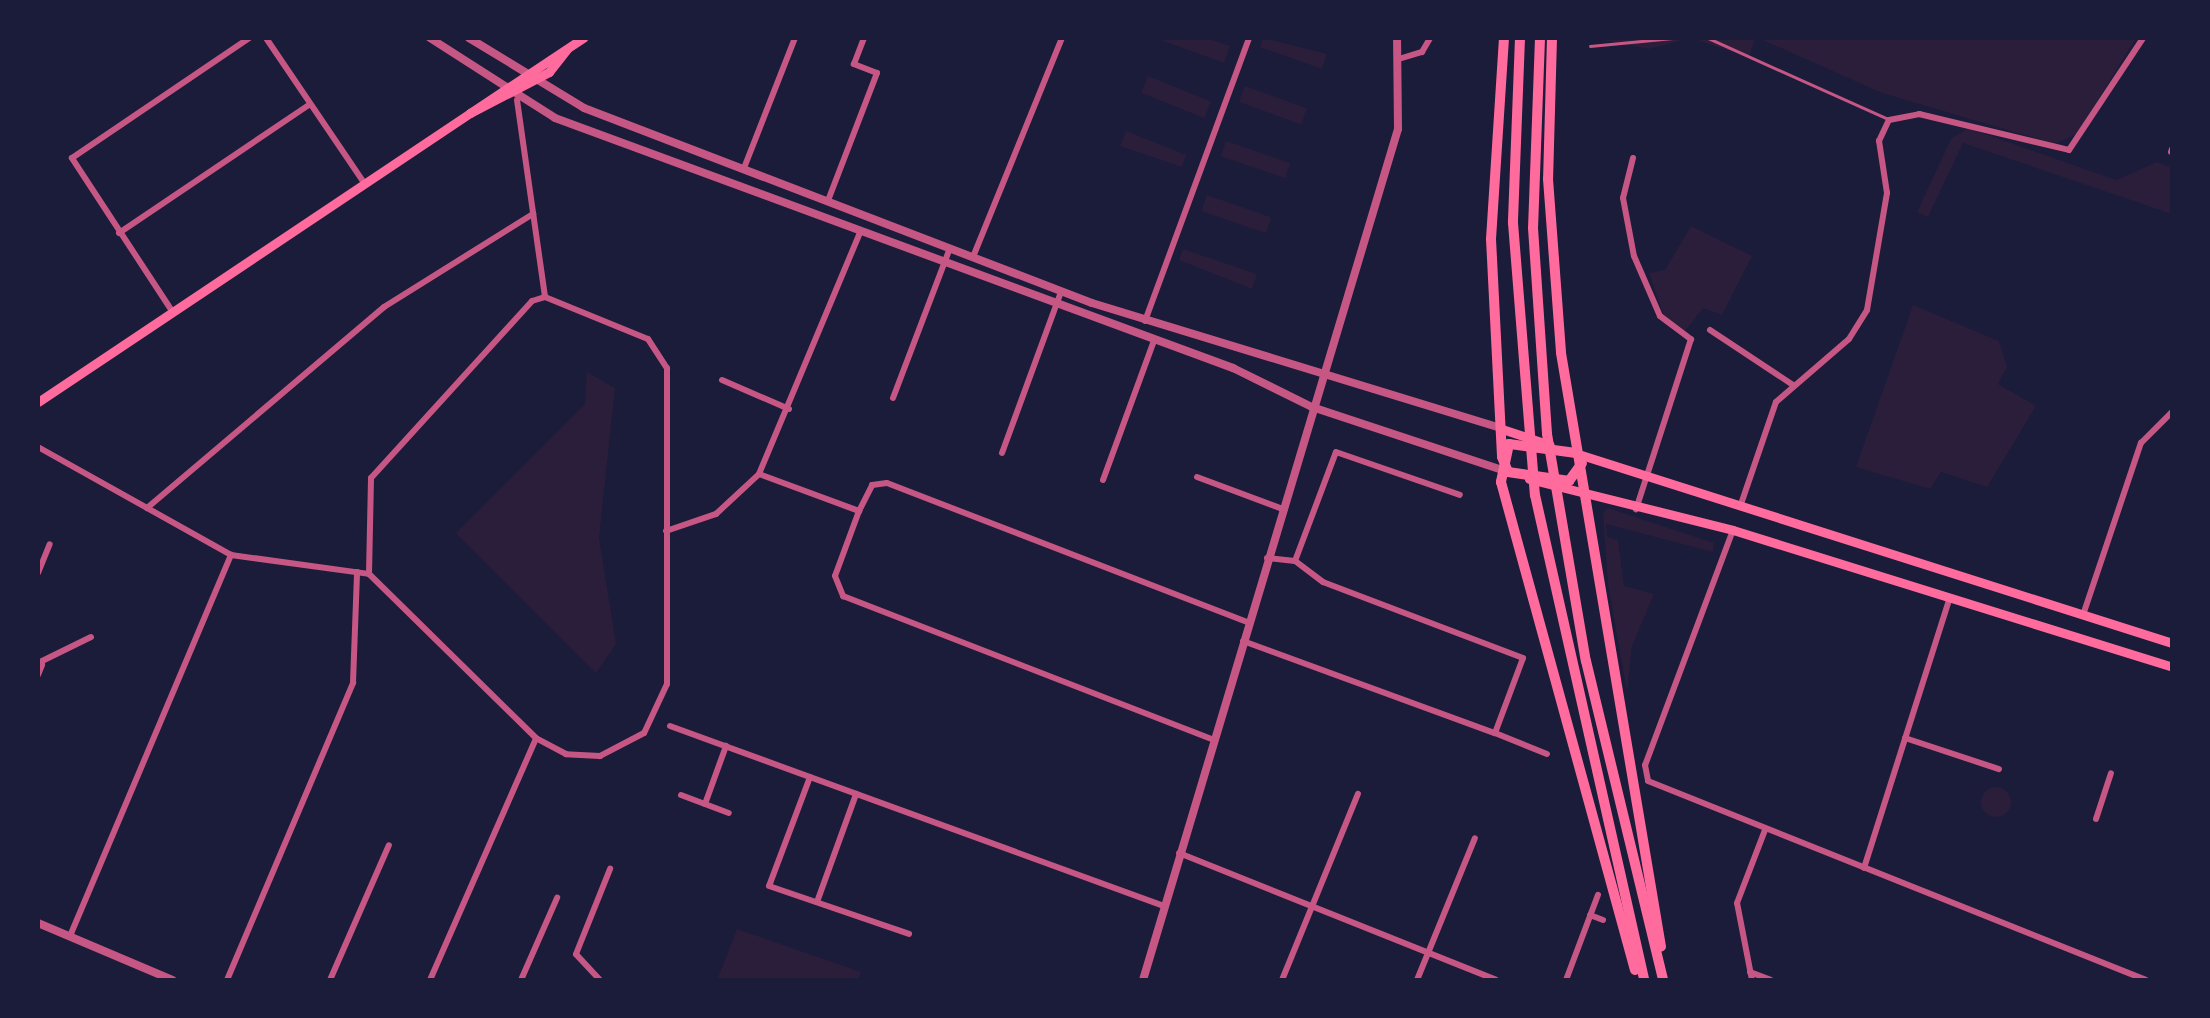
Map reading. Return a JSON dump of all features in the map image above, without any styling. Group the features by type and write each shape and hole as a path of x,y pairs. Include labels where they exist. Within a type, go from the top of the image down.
{"highway":[{"path":"1504,38 1491,239 1504,471 1641,980"},
{"path":"1520,38 1513,223 1534,495 1641,980"},
{"path":"1540,38 1533,228 1546,434 1586,662 1663,980"},
{"path":"1552,38 1553,278 1584,496 1663,980"},
{"path":"1504,451 1580,455"},
{"path":"1504,471 1578,476 1580,455"}],"main road":[{"path":"38,402 470,113 498,87 583,38"},
{"path":"470,113 513,97 567,48"},
{"path":"1502,429 1740,510 2172,643"},
{"path":"1504,471 1636,510 1733,530 2171,666"}],"street":[{"path":"172,312 72,158 249,38"},
{"path":"266,38 364,184"},
{"path":"430,38 513,97 1312,406 1504,471"},
{"path":"469,38 533,81 1061,292 1144,322 1502,429"},
{"path":"744,168 795,38"},
{"path":"829,198 877,73 854,64 864,38"},
{"path":"973,257 1062,38"},
{"path":"1144,322 1249,38"},
{"path":"1143,980 1280,508 1398,129 1402,58 1398,38"},
{"path":"1402,58 1422,52 1430,38"},
{"path":"1740,510 1767,416 1794,386 1849,339 1867,310 1887,193 1879,141 1889,120 1919,114 2069,150 2143,38"},
{"path":"513,97 545,298"},
{"path":"120,233 310,104"},
{"path":"1633,158 1623,198 1634,256 1660,316 1691,338 1636,510"},
{"path":"147,508 384,307 533,214"},
{"path":"666,531 716,514 760,474 860,232"},
{"path":"893,398 950,248"},
{"path":"1002,453 1061,292"},
{"path":"38,447 232,555 369,574 536,738 566,754 600,756 631,744 655,720 666,684 664,355 648,339 545,298 532,300 371,478 369,574"},
{"path":"1710,330 1794,386"},
{"path":"1103,480 1153,343"},
{"path":"722,380 790,408"},
{"path":"2082,615 2141,443 2172,412"},
{"path":"1296,561 1336,452 1460,495"},
{"path":"760,474 859,511"},
{"path":"1197,477 1280,508"},
{"path":"1212,739 843,596 835,576 872,486 887,483 1247,622"},
{"path":"1733,530 1645,771 1652,785 2146,980"},
{"path":"38,573 50,544"},
{"path":"70,936 232,555"},
{"path":"1266,558 1296,561 1323,582 1523,658 1495,733"},
{"path":"227,980 353,683 357,572"},
{"path":"1864,868 1950,596"},
{"path":"38,675 40,664 90,637"},
{"path":"1242,640 1547,754"},
{"path":"670,726 1164,906"},
{"path":"430,980 536,738"},
{"path":"1905,738 1999,769"},
{"path":"705,804 726,746"},
{"path":"2096,819 2111,774"},
{"path":"810,777 769,886 909,934"},
{"path":"817,902 856,794"},
{"path":"1282,980 1358,794"},
{"path":"680,796 729,813"},
{"path":"1766,830 1737,903 1751,976 1772,980"},
{"path":"1418,980 1474,838"},
{"path":"330,980 389,844"},
{"path":"1180,853 1496,980"},
{"path":"600,980 576,954 610,869"},
{"path":"1566,980 1598,894"},
{"path":"521,980 557,898"},
{"path":"1590,915 1603,920"},
{"path":"38,922 172,980"}],"lane":[{"path":"1590,46 1672,38"},
{"path":"1708,38 1889,120"}],"shaded area":[{"path":"1206,38 1230,46 1224,63 1161,40"},
{"path":"1263,38 1327,54 1322,69 1260,47"},
{"path":"1594,38 1691,38 1649,49"},
{"path":"1691,38 1755,38 1749,57"},
{"path":"1758,38 2136,38 2077,134 2055,144 1882,93"},
{"path":"1148,76 1211,101 1204,118 1141,93"},
{"path":"1245,86 1307,109 1301,125 1239,102"},
{"path":"1968,128 2116,180 2157,162 2172,168 2172,214 1963,143 1928,217 1917,212 1951,139"},
{"path":"1126,131 1186,155 1182,167 1120,146"},
{"path":"1226,141 1290,163 1285,178 1221,156"},
{"path":"1207,195 1271,217 1266,233 1201,211"},
{"path":"1691,226 1752,256 1722,315 1703,308 1685,331 1664,316 1649,273 1665,270"},
{"path":"1183,249 1257,274 1252,289 1179,260"},
{"path":"1913,305 1999,341 2007,367 1998,384 2036,406 1987,487 1941,472 1930,489 1856,467"},
{"path":"587,372 615,388 599,538 616,644 596,673 456,533 585,404"},
{"path":"1608,508 1714,543 1713,552 1606,524 1607,537 1618,540 1624,586 1654,594 1632,646 1627,692 1608,584 1603,512"},
{"path":"1996,787 2007,791 2011,802 2007,813 1996,817 1985,813 1981,802 1985,791"},
{"path":"737,929 861,972 858,980 717,980"}],"waterway":[{"path":"1738,38 1748,38"}]}
